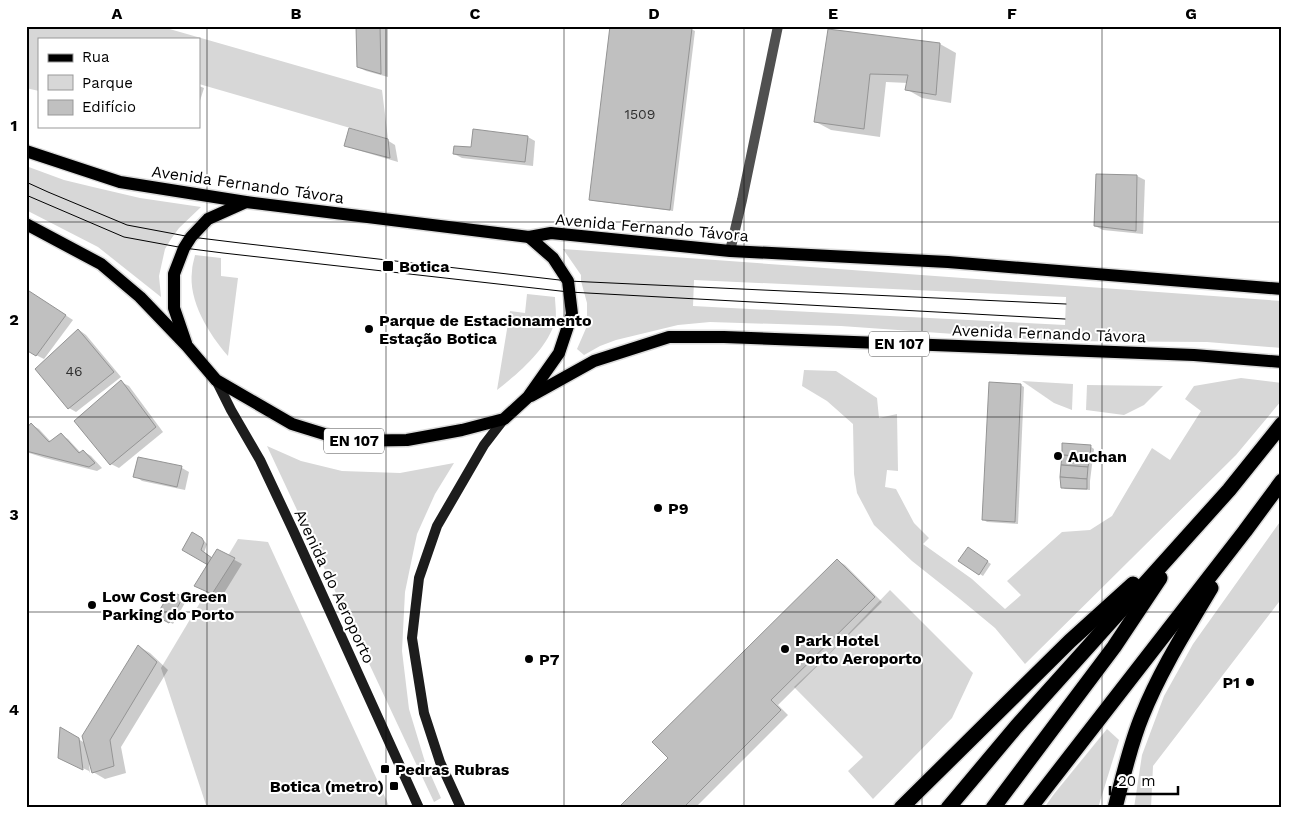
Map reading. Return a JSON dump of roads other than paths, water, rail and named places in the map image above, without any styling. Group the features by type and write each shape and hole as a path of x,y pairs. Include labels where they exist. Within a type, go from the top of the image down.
{"highway":[{"path":"948,808 1023,720 1229,490 1282,424"},
{"path":"1030,808 1245,531 1282,480"},
{"path":"1115,808 1125,768 1142,717 1158,680 1245,531"},
{"path":"901,808 1070,640 1190,533"},
{"path":"993,808 1114,647 1190,533"}],"main road":[{"name":"Avenida Fernando Távora","path":"26,151 120,182 246,202 529,237 551,233 730,251 948,262 1282,289"},
{"path":"187,346 174,308 174,274 184,248 208,219 246,202"},
{"name":"Avenida Fernando Távora","path":"26,224 101,264 140,297 187,346 216,380 292,424 347,441 407,440 462,430 504,419 528,397 559,353 572,314 568,280 553,258 529,237"},
{"name":"Avenida Fernando Távora","path":"528,397 594,361 669,337 724,336 1194,355 1282,362"},
{"name":"Avenida do Aeroporto","path":"216,380 260,460 306,557 419,808"},
{"path":"461,808 440,762 424,713 412,638 419,578 437,526 480,452 504,419"}],"street":[{"path":"730,251 778,26"}],"tram line":[{"path":"26,182 127,225 191,237 240,243 568,281 1066,304"},
{"path":"26,195 124,237 223,253 569,292 1065,319"}],"place":[{"name":"Botica","path":"388,266"},
{"name":"Parque de Estacionamento Estação Botica","path":"369,329"},
{"name":"Auchan","path":"1058,456"},
{"name":"P9","path":"658,508"},
{"name":"Low Cost Green Parking do Porto","path":"92,605"},
{"name":"Park Hotel Porto Aeroporto","path":"785,649"},
{"name":"P7","path":"529,659"},
{"name":"P1","path":"1250,682"},
{"name":"Pedras Rubras","path":"385,769"},
{"name":"Botica (metro)","path":"394,786"}]}
